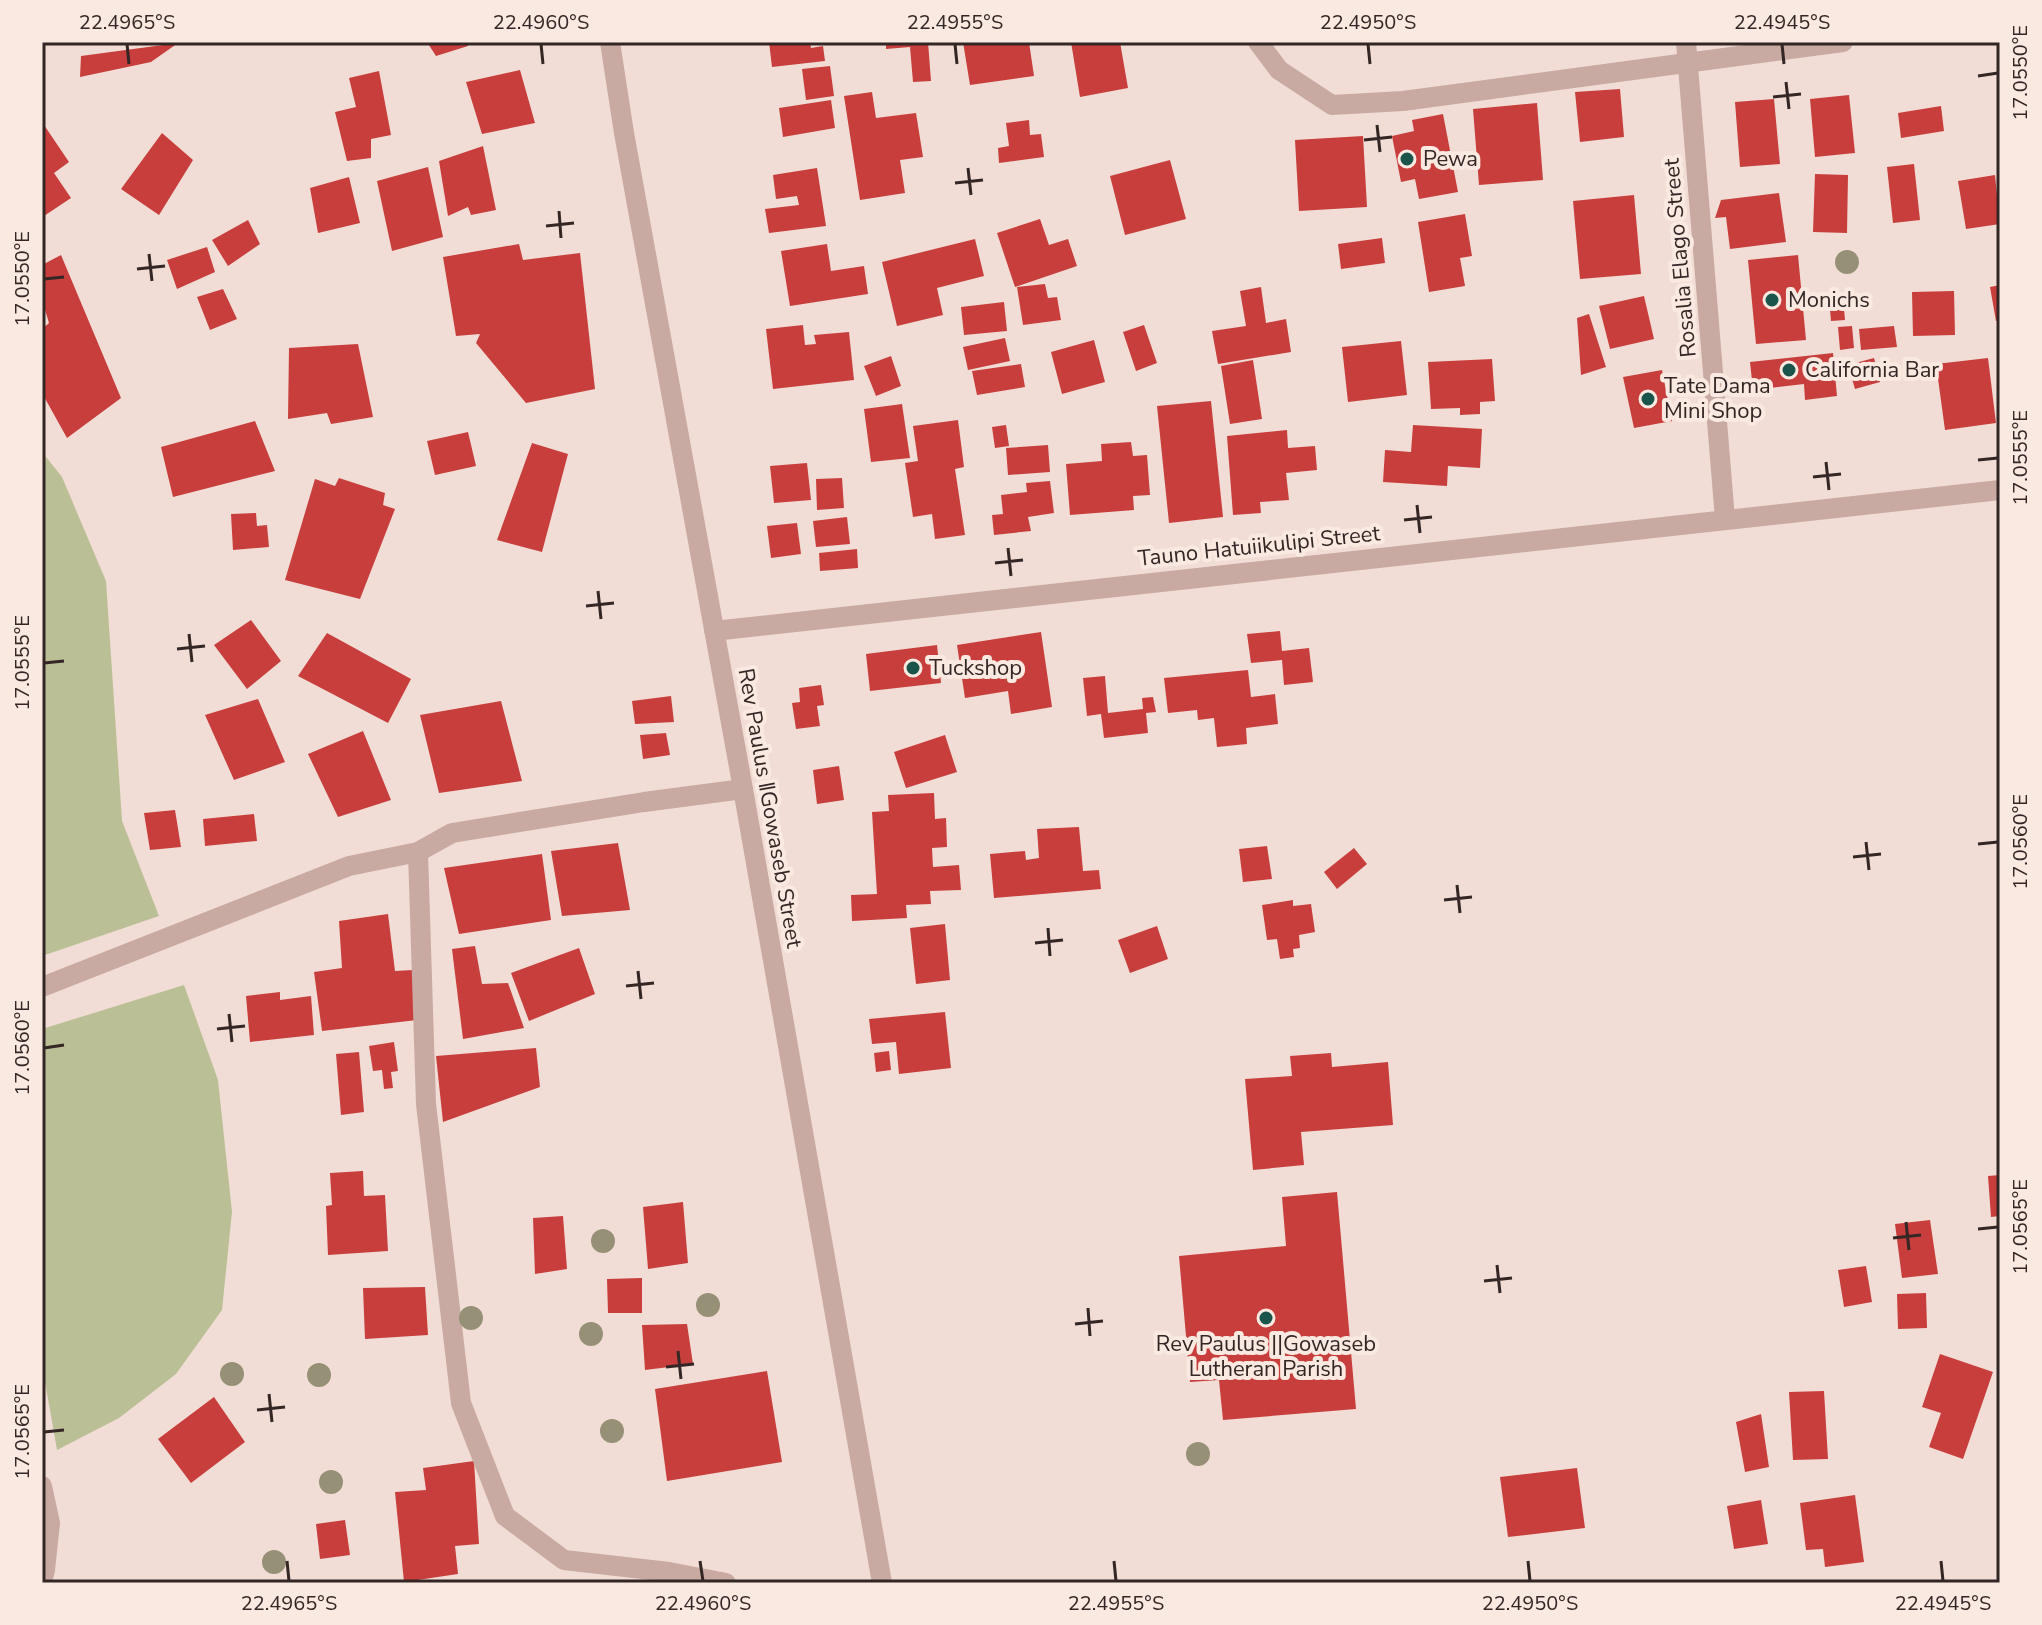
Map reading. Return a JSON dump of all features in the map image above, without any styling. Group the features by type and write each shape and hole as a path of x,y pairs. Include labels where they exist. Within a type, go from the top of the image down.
{"street":[{"name":"Rev Paulus ǁGowaseb Street","path":"610,42 882,1583"},
{"path":"1258,42 1279,70 1332,105 1403,101 1843,42"},
{"name":"Rosalia Elago Street","path":"1686,42 1725,519"},
{"name":"Tauno Hatuiikulipi Street","path":"714,631 2000,490"},
{"path":"42,987 349,866 418,852 452,833 743,789"},
{"path":"418,852 426,1104 461,1403 505,1516 564,1560 669,1572 726,1583"},
{"path":"42,1486 50,1523 42,1581"}],"green space":[{"path":"42,452 62,477 106,581 122,821 159,916 42,956"},
{"path":"184,985 218,1080 232,1212 222,1310 176,1374 119,1418 57,1450 42,1365 42,1029"}],"building":[{"path":"427,42 467,42 468,46 436,56"},
{"path":"769,42 810,42 811,48 823,46 825,61 772,67"},
{"path":"886,42 928,42 931,81 913,82 910,47 886,49"},
{"path":"963,42 1029,42 1034,76 970,85"},
{"path":"1071,42 1120,42 1128,88 1080,97"},
{"path":"178,43 151,62 80,77 81,56"},
{"path":"830,66 834,96 806,100 802,69"},
{"path":"520,70 535,123 482,134 466,82"},
{"path":"379,71 391,135 371,139 371,158 347,161 335,112 356,107 349,78"},
{"path":"1620,89 1624,137 1580,142 1575,92"},
{"path":"872,92 876,118 916,113 923,157 900,160 905,193 860,200 844,96"},
{"path":"1849,95 1855,153 1815,157 1810,99"},
{"path":"1774,99 1780,164 1740,167 1735,102"},
{"path":"831,100 835,128 783,137 779,108"},
{"path":"1537,103 1543,180 1479,185 1473,109"},
{"path":"1941,106 1944,131 1901,138 1898,113"},
{"path":"1443,114 1458,192 1419,199 1415,179 1401,182 1392,136 1414,131 1412,120"},
{"path":"1029,120 1030,135 1041,134 1044,157 999,163 998,148 1009,146 1006,123"},
{"path":"42,122 69,162 54,173 71,198 44,216 42,212"},
{"path":"162,133 193,160 159,215 121,189"},
{"path":"1363,136 1367,207 1299,211 1295,140"},
{"path":"483,146 496,210 471,215 468,207 448,216 439,161"},
{"path":"1170,160 1186,219 1125,235 1110,176"},
{"path":"1914,164 1920,220 1893,223 1887,167"},
{"path":"428,167 443,237 392,251 377,181"},
{"path":"817,168 826,226 769,233 765,209 799,205 797,196 776,199 773,175"},
{"path":"1815,174 1848,175 1847,233 1813,232"},
{"path":"1995,175 2000,224 1966,229 1958,181"},
{"path":"349,177 360,223 318,233 310,188"},
{"path":"1779,193 1786,242 1730,249 1726,217 1715,218 1721,200"},
{"path":"1634,195 1641,274 1580,279 1573,201"},
{"path":"1465,214 1472,256 1460,258 1465,286 1429,292 1418,222"},
{"path":"1040,219 1049,245 1068,239 1077,266 1015,287 997,233"},
{"path":"248,220 260,244 228,266 212,240"},
{"path":"1382,238 1385,263 1341,269 1338,244"},
{"path":"975,239 984,276 937,288 943,315 897,326 882,262"},
{"path":"519,244 523,260 580,253 595,389 526,403 476,343 480,334 456,336 443,257"},
{"path":"827,244 831,271 864,266 868,294 790,306 781,251"},
{"path":"207,247 215,272 177,289 167,260"},
{"path":"61,255 121,398 67,438 42,393 42,329 49,323 42,300 42,265"},
{"path":"1798,255 1806,340 1756,344 1748,260"},
{"path":"1045,284 1048,298 1057,297 1061,320 1023,325 1017,287"},
{"path":"2000,285 2000,320 1996,321 1990,287"},
{"path":"1261,287 1266,323 1286,319 1291,352 1218,364 1212,331 1246,326 1240,291"},
{"path":"223,289 237,319 210,330 197,297"},
{"path":"1954,291 1955,335 1913,336 1912,292"},
{"path":"1644,296 1654,339 1610,349 1599,306"},
{"path":"1843,298 1845,320 1831,321 1829,299"},
{"path":"1004,302 1007,331 964,335 961,307"},
{"path":"1589,314 1606,367 1581,375 1577,318"},
{"path":"803,325 805,345 816,344 814,335 849,332 854,380 773,389 766,329"},
{"path":"1144,325 1157,363 1136,371 1123,332"},
{"path":"1852,326 1854,348 1840,350 1838,327"},
{"path":"1894,326 1897,347 1861,350 1859,329"},
{"path":"1005,338 1010,361 968,370 963,347"},
{"path":"1094,340 1105,382 1062,394 1051,352"},
{"path":"1401,341 1407,395 1348,402 1342,347"},
{"path":"358,344 373,417 331,424 327,413 288,419 289,348"},
{"path":"1833,353 1837,396 1805,400 1804,384 1753,390 1750,362"},
{"path":"891,356 901,386 876,396 864,366"},
{"path":"1874,358 1880,382 1855,389 1848,365"},
{"path":"1988,358 1996,423 1945,430 1936,364"},
{"path":"1492,359 1495,401 1480,402 1480,414 1460,415 1460,408 1431,409 1428,362"},
{"path":"1253,360 1262,419 1230,424 1221,366"},
{"path":"1021,364 1025,387 977,395 972,371"},
{"name":"Tate Dama Mini Shop","path":"1662,370 1672,421 1634,428 1623,377"},
{"path":"1211,401 1223,517 1169,523 1157,406"},
{"path":"902,404 910,458 871,462 864,409"},
{"path":"958,420 964,467 955,469 965,535 935,539 932,514 913,517 905,463 918,461 913,426"},
{"path":"255,421 275,471 173,497 161,447"},
{"path":"1006,425 1009,446 995,448 992,427"},
{"path":"1413,425 1482,429 1480,468 1448,466 1447,486 1383,482 1385,450 1411,452"},
{"path":"1287,430 1288,448 1315,446 1317,470 1286,473 1289,500 1260,502 1261,513 1233,515 1227,436"},
{"path":"468,432 476,466 435,475 427,441"},
{"path":"1131,442 1133,456 1147,455 1150,495 1133,496 1134,510 1070,515 1066,464 1102,461 1101,444"},
{"path":"532,443 568,454 542,552 497,540"},
{"path":"1048,445 1050,472 1008,475 1006,448"},
{"path":"807,463 811,500 774,503 770,466"},
{"path":"339,478 385,493 383,505 395,509 360,599 285,580 315,479 335,486"},
{"path":"842,478 844,508 817,510 816,479"},
{"path":"1050,481 1054,513 1028,517 1031,531 994,535 992,515 1003,514 1001,495 1027,492 1026,483"},
{"path":"256,513 257,526 267,525 269,547 233,550 231,514"},
{"path":"847,517 850,544 816,547 813,521"},
{"path":"797,523 801,554 771,558 767,526"},
{"path":"857,549 858,568 820,571 819,553"},
{"path":"251,620 281,661 247,689 214,645"},
{"path":"1280,631 1282,651 1309,648 1313,682 1284,685 1282,660 1251,663 1247,634"},
{"path":"1041,632 1052,707 1011,714 1008,691 965,698 957,645"},
{"path":"327,633 411,679 388,723 298,676"},
{"path":"937,645 941,683 870,691 866,654"},
{"path":"1248,670 1251,697 1275,694 1278,724 1246,728 1247,744 1217,747 1214,718 1198,720 1197,710 1168,713 1164,678"},
{"path":"1105,676 1108,713 1143,709 1142,698 1153,697 1156,712 1146,713 1148,733 1104,738 1101,714 1087,716 1083,678"},
{"path":"821,685 824,705 817,706 820,726 796,729 792,703 800,702 799,688"},
{"path":"671,696 674,722 635,724 632,701"},
{"path":"258,699 285,762 234,780 205,715"},
{"path":"501,701 522,781 439,793 420,715"},
{"path":"363,731 391,800 338,817 308,754"},
{"path":"666,733 670,755 643,759 640,735"},
{"path":"945,735 957,772 906,788 894,752"},
{"path":"839,766 844,800 817,804 813,770"},
{"path":"934,793 935,819 946,818 947,847 932,848 933,867 959,865 961,890 930,891 931,904 906,905 907,918 852,921 851,895 877,894 872,812 889,811 888,795"},
{"path":"175,810 181,847 150,850 144,813"},
{"path":"254,814 257,841 205,846 203,819"},
{"path":"1079,827 1083,871 1099,870 1101,889 994,898 990,854 1025,851 1026,860 1039,858 1037,829"},
{"path":"618,843 630,910 562,916 551,851"},
{"path":"1267,846 1272,879 1243,882 1239,849"},
{"path":"1354,848 1367,864 1337,889 1324,872"},
{"path":"542,854 551,920 459,934 444,868"},
{"path":"1293,900 1293,906 1311,904 1315,932 1299,935 1300,948 1293,949 1294,957 1280,959 1277,939 1267,940 1262,905"},
{"path":"388,914 395,971 413,970 417,1020 322,1031 314,972 342,968 339,921"},
{"path":"945,924 950,980 916,984 910,928"},
{"path":"1157,926 1168,959 1130,973 1118,940"},
{"path":"475,946 482,984 508,983 524,1028 463,1039 452,949"},
{"path":"579,948 595,994 529,1021 511,973"},
{"path":"280,992 280,1000 311,996 314,1035 250,1042 246,996"},
{"path":"945,1012 951,1068 899,1074 896,1042 872,1044 869,1019"},
{"path":"394,1042 398,1071 391,1072 393,1088 384,1089 382,1070 373,1071 369,1046"},
{"path":"536,1048 540,1087 443,1122 436,1056"},
{"path":"889,1051 891,1070 876,1072 874,1053"},
{"path":"359,1052 364,1112 341,1115 336,1054"},
{"path":"1331,1053 1332,1067 1388,1062 1393,1125 1301,1132 1304,1165 1253,1170 1245,1079 1292,1076 1290,1056"},
{"path":"363,1171 364,1196 385,1195 388,1251 328,1255 326,1206 332,1205 330,1173"},
{"path":"2000,1175 2000,1216 1991,1217 1988,1176"},
{"name":"Rev Paulus ||Gowaseb Lutheran Parish","path":"1337,1192 1356,1409 1223,1420 1219,1380 1190,1382 1179,1256 1286,1246 1282,1197"},
{"path":"683,1202 688,1263 648,1269 643,1207"},
{"path":"563,1216 567,1269 535,1274 533,1218"},
{"path":"1930,1220 1938,1274 1902,1278 1895,1224"},
{"path":"1866,1266 1872,1302 1844,1307 1838,1270"},
{"path":"642,1278 642,1313 608,1313 607,1279"},
{"path":"425,1287 428,1335 365,1339 363,1288"},
{"path":"1926,1293 1927,1328 1898,1329 1897,1294"},
{"path":"687,1324 693,1364 645,1370 642,1325"},
{"path":"1940,1354 1993,1372 1963,1459 1929,1447 1941,1413 1922,1407"},
{"path":"767,1371 782,1462 667,1481 655,1389"},
{"path":"1824,1391 1828,1459 1793,1460 1789,1392"},
{"path":"214,1397 245,1442 191,1483 158,1439"},
{"path":"1761,1414 1769,1467 1745,1472 1736,1422"},
{"path":"474,1461 479,1544 455,1546 458,1574 404,1582 395,1492 426,1490 423,1468"},
{"path":"1577,1468 1585,1528 1508,1537 1500,1477"},
{"path":"1855,1495 1864,1562 1825,1567 1823,1549 1806,1550 1800,1503"},
{"path":"1761,1500 1768,1544 1734,1549 1727,1506"},
{"path":"345,1520 350,1555 320,1559 316,1524"}],"place":[{"name":"Pewa","path":"1407,159"},
{"name":"Monichs","path":"1772,300"},
{"name":"California Bar","path":"1789,370"},
{"name":"Tate Dama Mini Shop","path":"1648,399"},
{"name":"Tuckshop","path":"913,668"},
{"name":"Rev Paulus ||Gowaseb Lutheran Parish","path":"1266,1318"}]}
